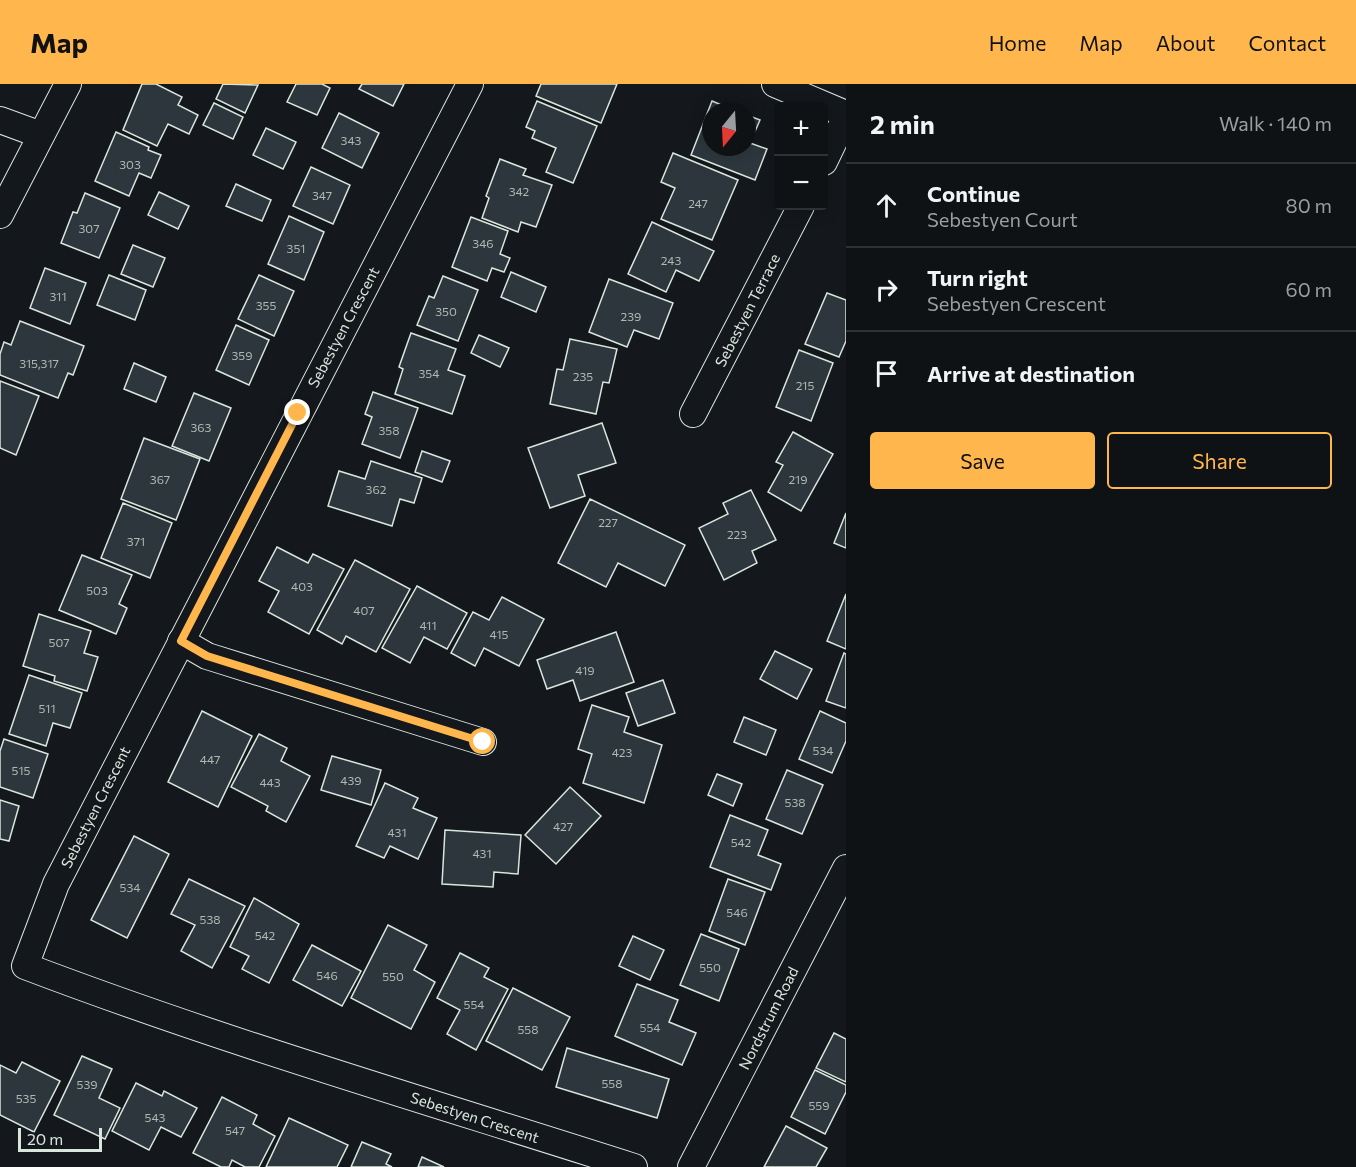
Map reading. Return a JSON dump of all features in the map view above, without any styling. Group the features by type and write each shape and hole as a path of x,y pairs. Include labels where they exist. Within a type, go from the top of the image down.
{"street":[{"path":"0,215 69,84"},
{"name":"Sebestyen Crescent","path":"470,84 56,884 25,966 117,1001 227,1038 634,1167"},
{"path":"775,84 846,115 827,156"},
{"path":"0,120 42,135"},
{"name":"Sebestyen Terrace","path":"693,414 799,210"},
{"path":"181,641 207,656 483,742"},
{"name":"Nordstrum Road","path":"691,1167 846,868"}],"building":[{"path":"142,84 156,84 182,97 178,105 198,115 189,134 168,124 157,146 123,130"},
{"path":"223,84 258,85 245,113 216,99"},
{"path":"296,84 322,84 330,88 317,115 287,102"},
{"path":"362,84 404,84 393,106 359,89"},
{"path":"541,84 617,84 601,123 536,96"},
{"path":"537,101 597,126 573,183 546,172 556,148 532,138 535,131 526,127"},
{"path":"214,103 243,117 233,139 203,125"},
{"path":"339,113 379,133 362,168 322,148"},
{"path":"702,127 702,156 756,156 756,145 767,149 755,180 691,155"},
{"path":"266,128 296,142 283,169 253,155"},
{"path":"116,132 161,155 151,178 139,173 129,196 95,181"},
{"path":"673,153 738,180 712,240 661,219 675,188 661,182"},
{"path":"500,159 526,169 523,175 552,185 536,227 521,222 518,232 482,218 489,198 486,196"},
{"path":"311,167 350,185 333,224 293,206"},
{"path":"236,184 271,200 262,221 226,206"},
{"path":"159,192 189,206 178,229 148,215"},
{"path":"85,193 120,208 99,258 61,243 73,212 77,213"},
{"path":"289,216 324,232 304,280 268,264"},
{"path":"471,217 508,231 500,254 510,258 504,272 492,268 487,281 452,267"},
{"path":"652,222 714,251 699,281 676,270 666,292 628,274"},
{"path":"133,245 165,258 153,287 121,274"},
{"path":"45,268 86,283 70,324 30,308"},
{"path":"511,272 546,287 536,312 501,297"},
{"path":"109,275 146,290 135,320 97,305"},
{"path":"259,275 294,291 274,336 238,319"},
{"path":"443,276 478,290 458,341 417,325 429,296 434,298"},
{"path":"609,279 673,303 659,339 634,330 627,347 589,332"},
{"path":"827,293 846,300 846,341 839,357 805,344"},
{"path":"20,321 84,346 73,375 68,373 58,398 0,375 0,354 4,342 11,345"},
{"path":"236,325 269,340 249,385 216,370"},
{"path":"411,333 456,349 448,370 465,376 452,414 395,394 403,369 399,367"},
{"path":"479,335 509,348 500,367 471,353"},
{"path":"570,339 617,349 609,383 603,382 596,414 550,404 557,369 563,370"},
{"path":"799,350 833,363 811,421 776,407"},
{"path":"134,363 166,377 156,402 124,389"},
{"path":"0,381 39,396 16,455 0,448"},
{"path":"373,392 418,408 400,458 362,444 372,417 365,414"},
{"path":"194,393 231,408 209,461 172,446"},
{"path":"602,423 616,463 578,475 585,496 550,508 528,448"},
{"path":"793,432 833,454 801,511 768,492 783,465 776,462"},
{"path":"144,438 200,459 176,520 121,499"},
{"path":"422,451 450,461 442,482 415,472"},
{"path":"371,461 422,478 414,503 400,499 392,526 328,506 339,471 365,479"},
{"path":"751,490 776,540 752,551 757,563 724,580 699,528 728,514 723,503"},
{"path":"590,499 685,545 665,586 618,563 606,587 558,563"},
{"path":"123,503 172,523 150,578 101,558"},
{"path":"846,513 846,548 834,543"},
{"path":"277,547 308,563 313,554 344,569 309,634 268,612 279,591 259,581"},
{"path":"82,555 132,575 119,604 127,608 116,634 59,610"},
{"path":"355,560 410,589 376,652 346,636 342,644 317,630"},
{"path":"417,586 467,613 447,649 424,637 410,663 382,648"},
{"path":"846,594 846,649 827,641"},
{"path":"502,597 544,619 519,666 484,648 475,666 451,653 473,612 489,620"},
{"path":"39,614 91,631 84,653 98,657 87,691 54,681 55,676 23,666"},
{"path":"616,632 634,682 580,701 573,680 547,689 537,660"},
{"path":"775,651 812,669 797,699 760,679"},
{"path":"844,653 846,654 846,708 826,701"},
{"path":"29,675 82,693 70,728 53,723 46,746 9,734"},
{"path":"663,680 675,713 638,726 626,693"},
{"path":"592,705 629,717 624,732 662,745 644,803 583,783 592,754 578,749"},
{"path":"202,711 252,736 218,807 168,782"},
{"path":"820,711 846,723 846,741 832,773 799,759"},
{"path":"744,717 776,730 766,755 734,742"},
{"path":"259,734 287,748 281,761 310,776 286,822 266,811 268,806 231,787"},
{"path":"4,739 48,754 33,798 0,787 0,751"},
{"path":"332,756 381,770 371,805 321,790"},
{"path":"787,770 823,785 802,834 766,819"},
{"path":"717,774 742,784 733,806 708,795"},
{"path":"385,783 418,798 413,808 437,818 418,859 390,846 384,858 356,846"},
{"path":"570,787 601,816 556,864 525,835"},
{"path":"0,800 19,806 9,841 0,839"},
{"path":"730,815 768,830 758,855 781,864 771,890 710,867"},
{"path":"445,830 521,835 518,874 494,872 493,887 442,884"},
{"path":"134,836 169,854 127,938 91,920"},
{"path":"189,879 245,906 212,968 181,951 195,925 171,914"},
{"path":"728,879 765,892 745,945 709,931"},
{"path":"254,898 299,924 269,983 242,969 249,956 230,947"},
{"path":"388,925 427,945 414,970 435,982 411,1029 351,998"},
{"path":"701,934 739,949 719,1001 680,985"},
{"path":"633,936 664,950 650,980 619,966"},
{"path":"312,945 361,971 342,1006 293,980"},
{"path":"460,953 489,968 484,977 508,989 476,1050 447,1034 460,1010 437,998"},
{"path":"637,984 678,1000 669,1022 696,1033 682,1065 615,1036"},
{"path":"513,988 570,1017 542,1070 486,1041"},
{"path":"834,1033 846,1039 846,1082 816,1068"},
{"path":"567,1048 669,1079 657,1118 556,1087"},
{"path":"82,1056 112,1069 99,1098 120,1108 105,1139 54,1115"},
{"path":"22,1062 60,1081 34,1132 0,1115 0,1065 16,1073"},
{"path":"815,1070 846,1085 846,1092 825,1134 791,1117"},
{"path":"136,1083 162,1096 164,1091 197,1108 181,1137 161,1127 149,1150 112,1131"},
{"path":"222,1097 257,1115 253,1124 275,1136 259,1167 245,1167 232,1160 229,1167 221,1167 193,1153"},
{"path":"289,1118 348,1145 337,1167 266,1167"},
{"path":"786,1126 827,1148 816,1167 764,1167"},
{"path":"362,1142 391,1154 386,1164 392,1167 351,1167"},
{"path":"422,1157 444,1167 418,1167"}],"route":[{"path":"298,413 181,641 207,656 483,742"}]}
